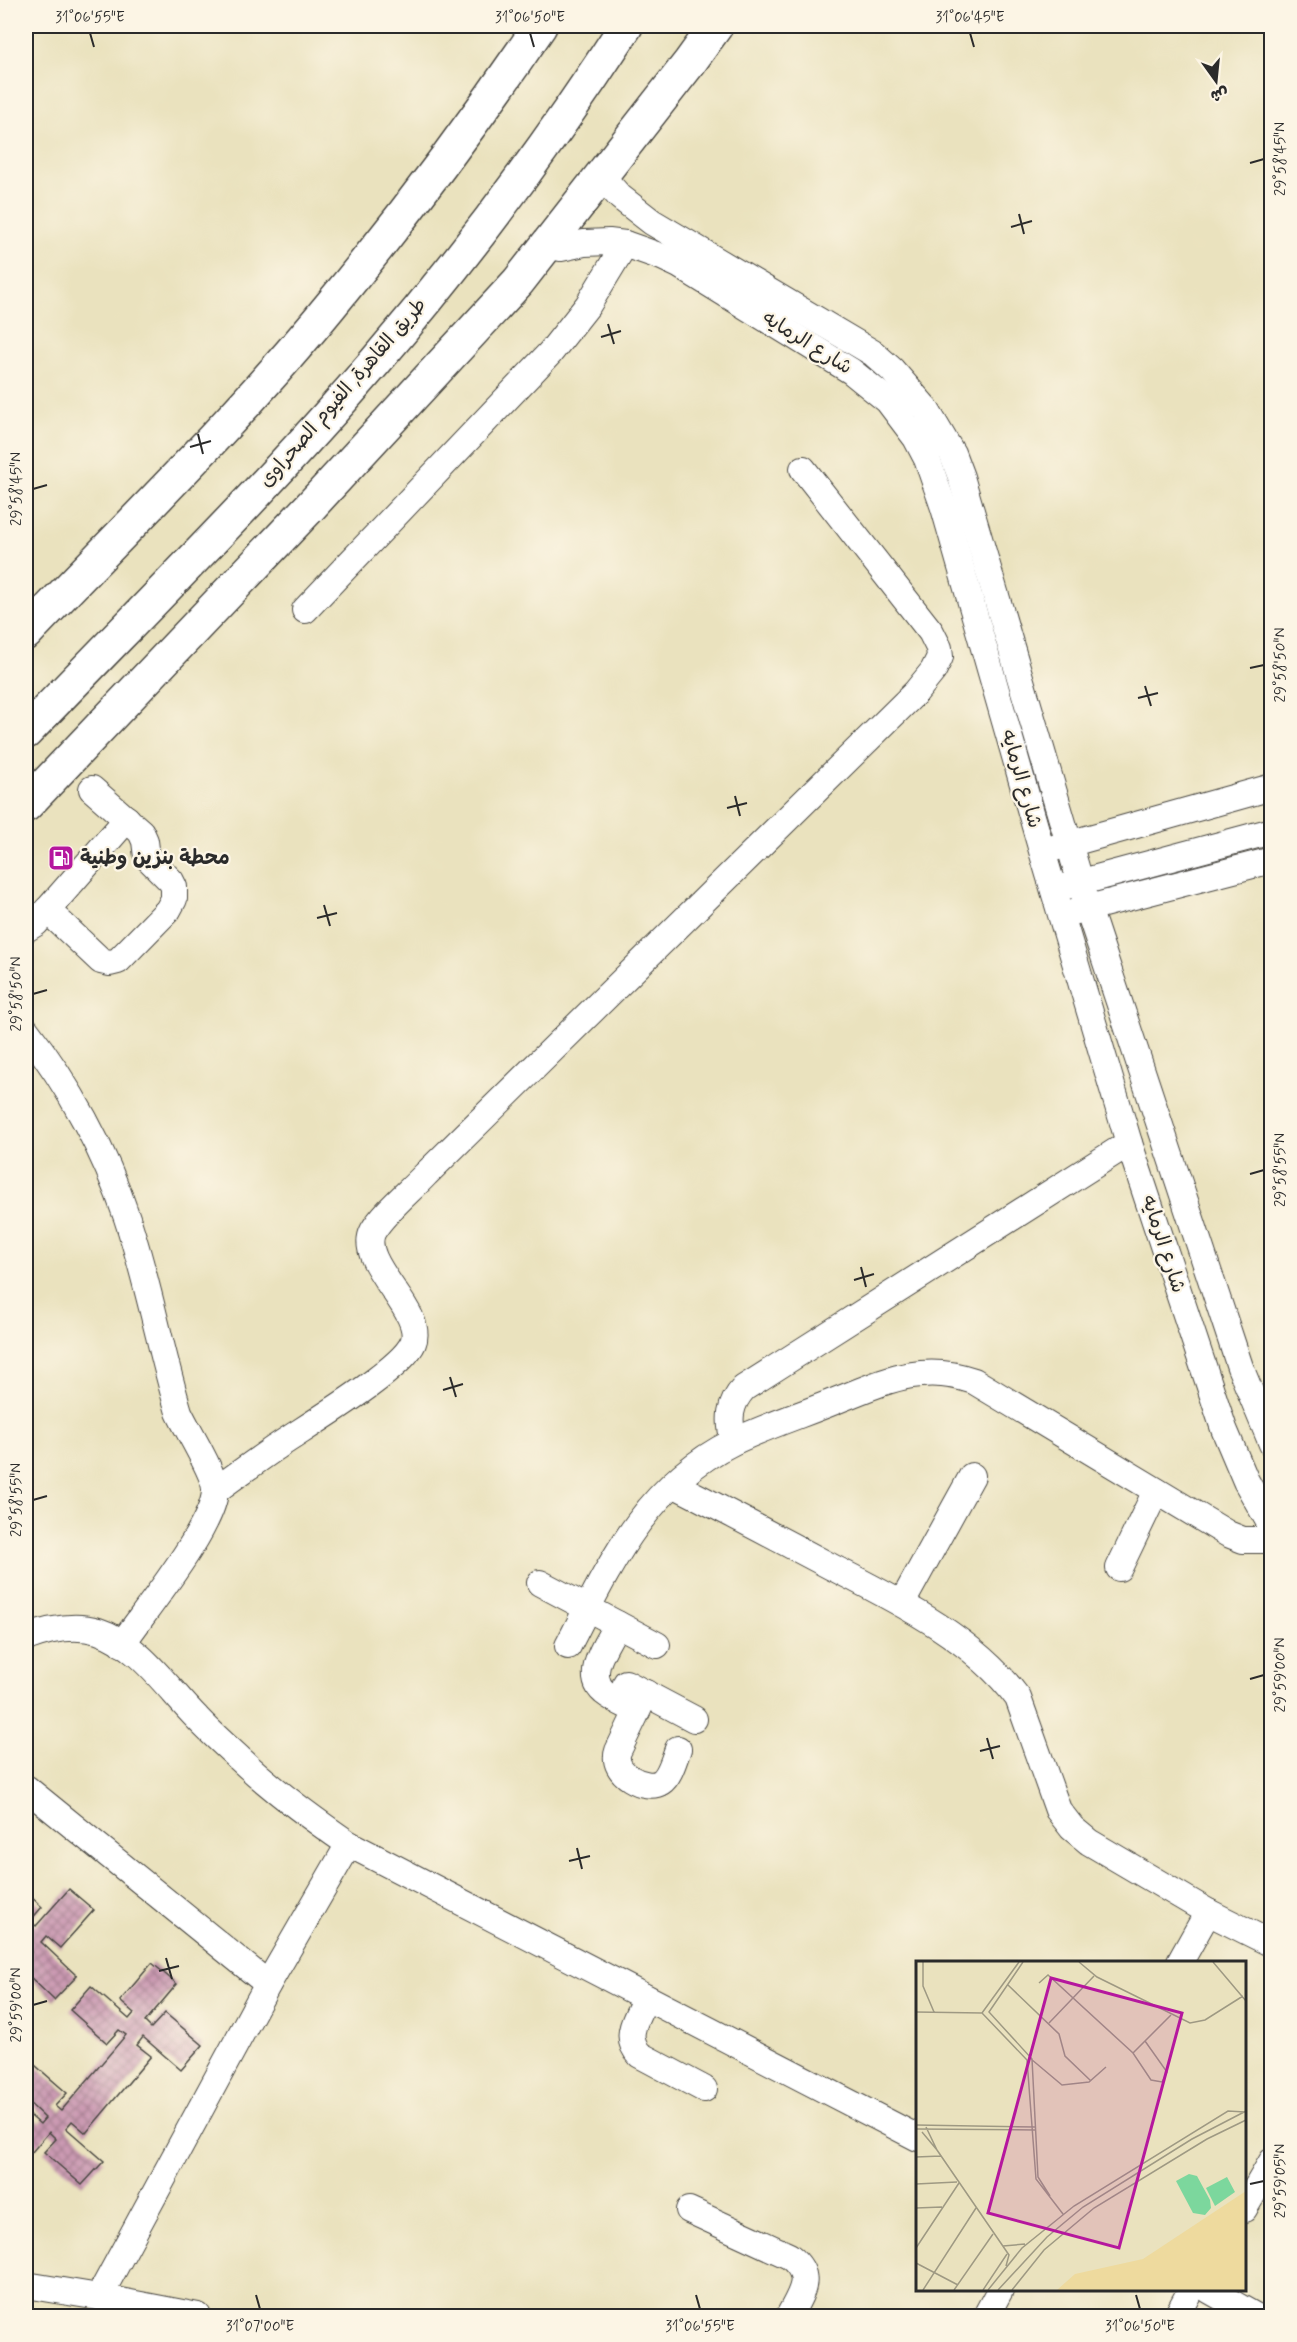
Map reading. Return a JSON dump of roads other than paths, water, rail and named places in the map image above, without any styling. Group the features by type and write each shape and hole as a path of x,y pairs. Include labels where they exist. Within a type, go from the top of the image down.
{"main road":[{"path":"26,633 253,395 330,306 410,207 540,26"},
{"name":"طريق القاهرة, الفيوم الصحراوى","path":"26,732 288,458 375,362 492,216 548,141 626,26"},
{"path":"26,805 372,440 518,282 602,177 716,26"}],"street":[{"name":"شارع الرمايه","path":"602,177 620,197 652,222 873,353 892,370 927,409 952,453 1088,908 1240,1367 1272,1444"},
{"name":"شارع الرمايه","path":"548,245 561,248 596,242 625,244 646,250 679,265 851,371 888,400 910,428 936,481 1053,889 1129,1143 1224,1429 1246,1480 1272,1527"},
{"path":"305,610 550,353 588,304 625,244"},
{"path":"215,1491 399,1362 413,1344 413,1323 374,1256 370,1241 372,1233 381,1221 426,1174 820,789 916,692 933,671 940,657 939,648 931,632 803,469"},
{"path":"1042,851 1272,788"},
{"path":"47,910 98,959 110,963 118,961 168,910 174,899 174,886 167,876 148,860 145,854 144,836 92,789"},
{"path":"26,929 32,926 47,910 127,819"},
{"path":"1053,889 1272,831"},
{"path":"1061,915 1272,860"},
{"path":"26,1030 75,1104 116,1188 136,1249 179,1412 210,1472 215,1491 204,1528 122,1644"},
{"path":"734,1441 730,1428 730,1416 732,1406 744,1388 1129,1143"},
{"path":"568,1646 624,1541 655,1501 712,1454 734,1441 893,1378 927,1372 943,1372 974,1381 1228,1534 1243,1540 1272,1540"},
{"path":"902,1603 972,1476"},
{"path":"673,1484 902,1603 975,1652 1007,1683 1021,1705 1058,1810 1072,1828 1089,1842 1208,1912 1272,1944"},
{"path":"1119,1568 1156,1491"},
{"path":"540,1583 657,1645"},
{"path":"617,1624 597,1665 596,1678 605,1693 636,1696 694,1719"},
{"path":"26,1638 48,1631 75,1628 98,1631 122,1644 140,1658 199,1721 251,1769 276,1791 349,1844 916,2137"},
{"path":"636,1696 616,1757 616,1763 621,1772 646,1785 657,1784 666,1778 678,1749"},
{"path":"26,1788 268,1984"},
{"path":"99,2296 268,1984 349,1844"},
{"path":"1181,1961 1208,1912"},
{"path":"646,1998 631,2032 632,2045 635,2050 704,2089"},
{"path":"1246,2208 1272,2161"},
{"path":"689,2210 789,2256 798,2263 804,2275 803,2288 789,2316"},
{"path":"26,2285 99,2296 198,2316"},
{"path":"986,2316 999,2291"},
{"path":"1177,2316 1190,2291"},
{"path":"1212,2291 1255,2316"}],"place":[{"name":"محطة بنزين وطنية","path":"61,858"}]}
